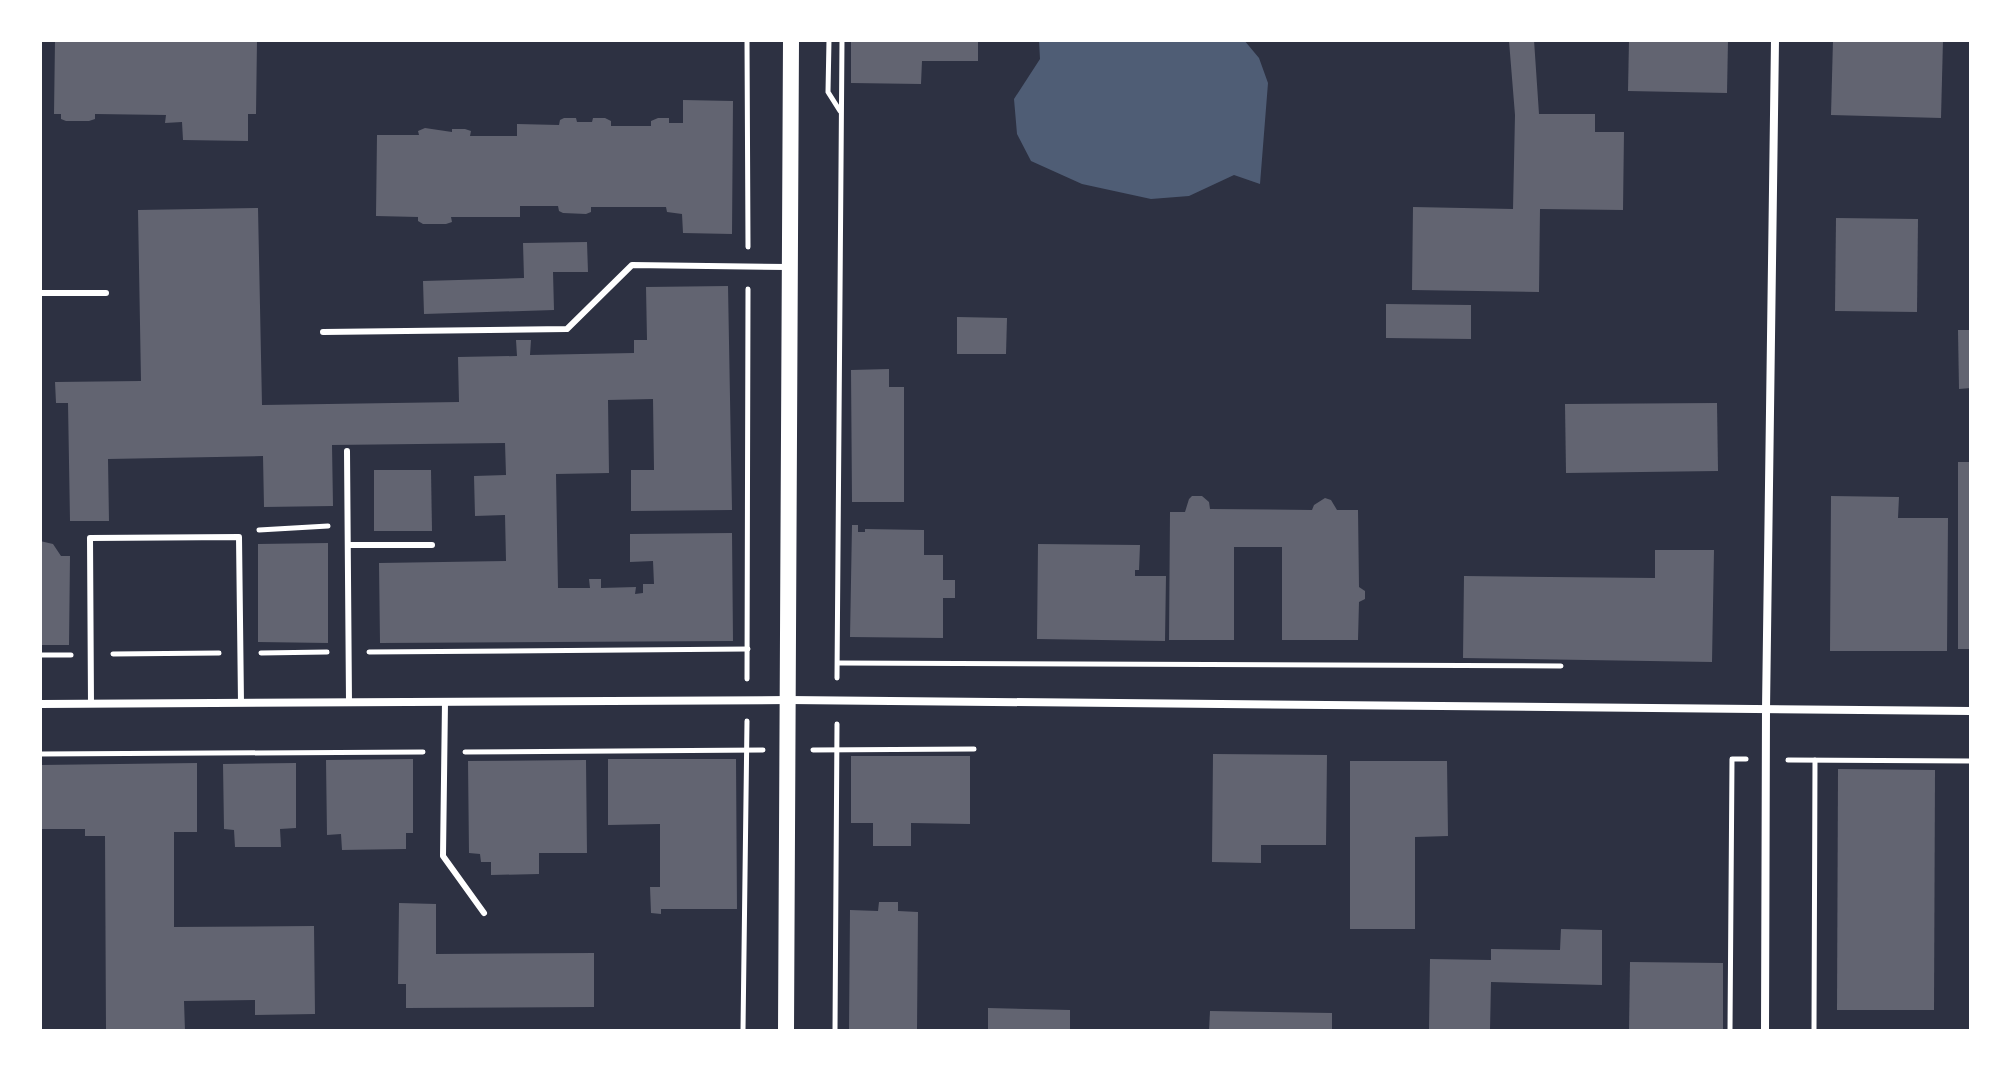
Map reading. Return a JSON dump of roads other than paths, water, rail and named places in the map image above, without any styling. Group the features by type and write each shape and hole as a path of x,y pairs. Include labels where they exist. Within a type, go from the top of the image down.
{"main road":[{"path":"786,1031 791,40"}],"street":[{"path":"1765,1031 1775,40"},
{"path":"40,704 789,700 1971,711"}],"lane":[{"path":"323,332 567,329 632,265 790,268"},
{"path":"40,293 106,293"},
{"path":"347,451 349,702"},
{"path":"91,704 90,538 239,537 241,703"},
{"path":"348,545 432,545"},
{"path":"445,702 443,856 484,913"}],"water":[{"path":"1039,40 1244,40 1259,58 1268,83 1260,184 1234,175 1189,196 1151,199 1082,184 1031,161 1017,134 1014,99 1040,59"}]}
